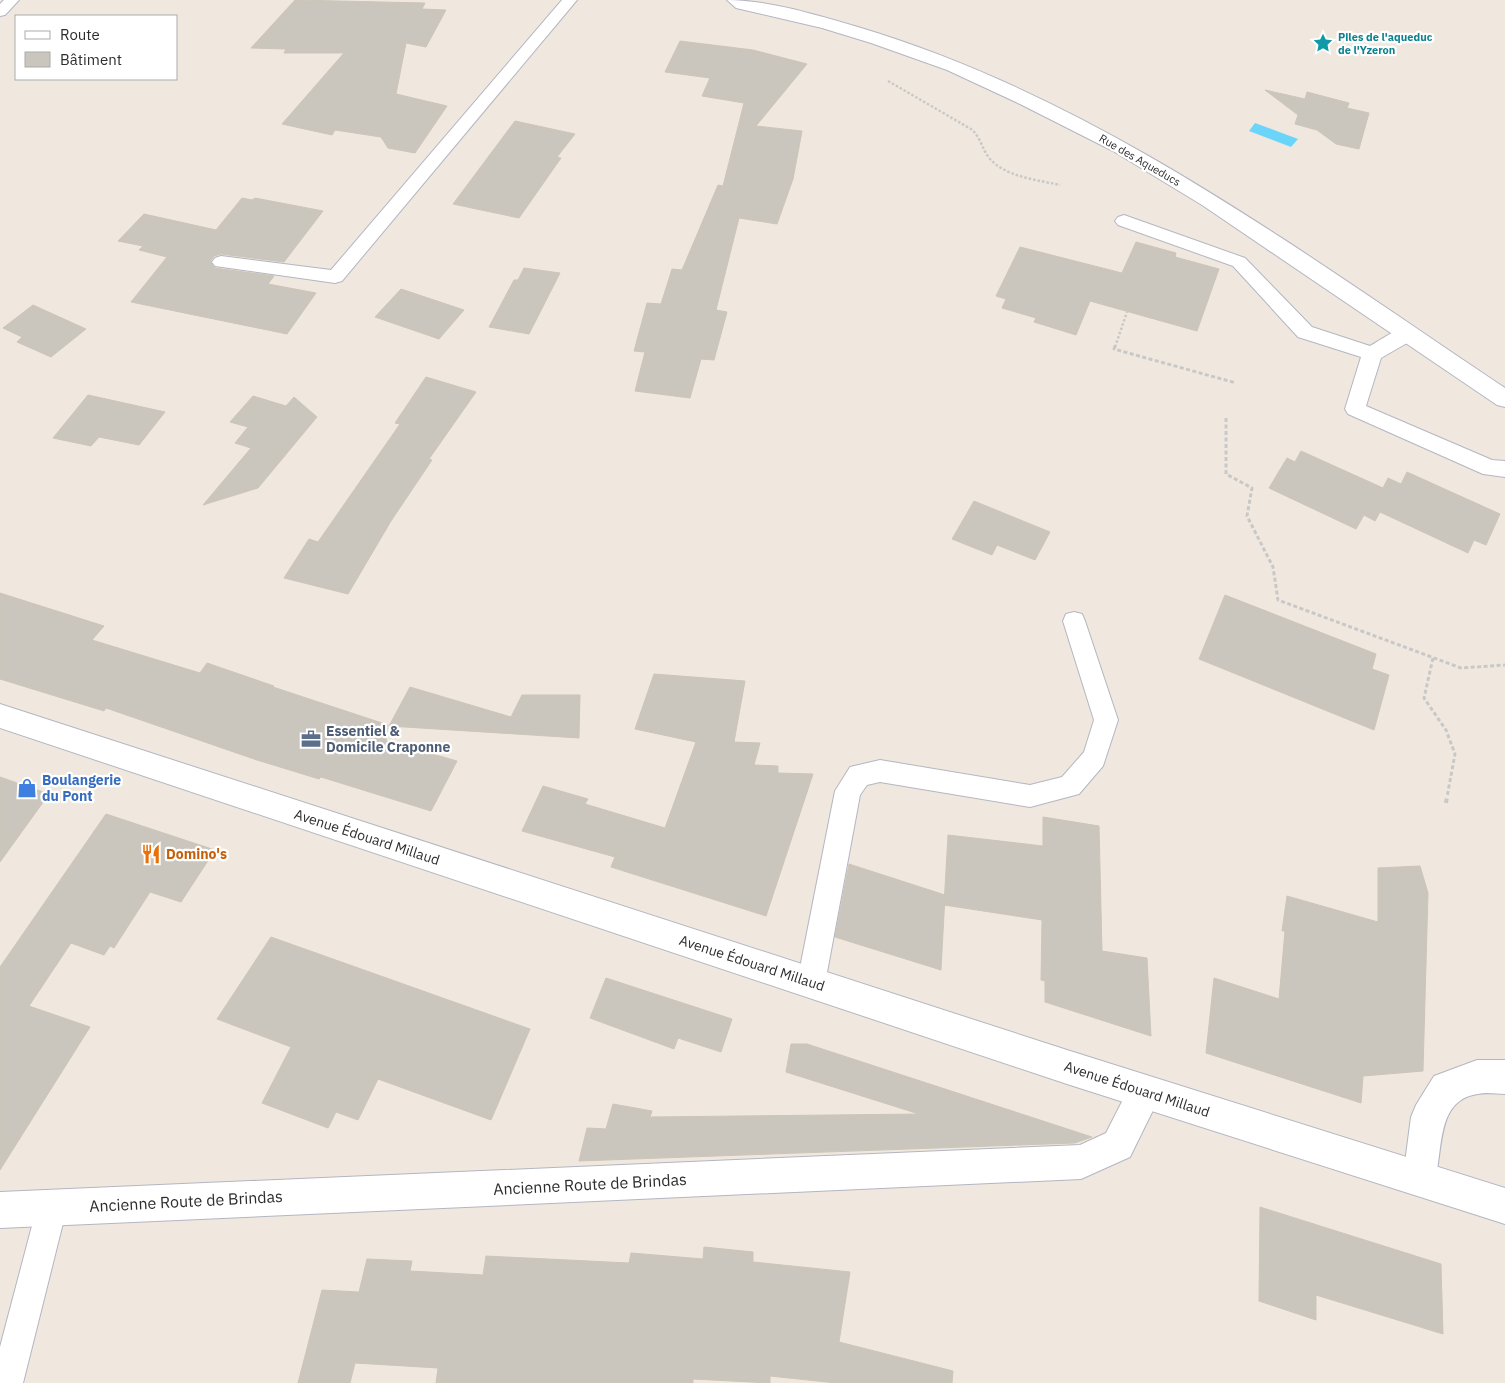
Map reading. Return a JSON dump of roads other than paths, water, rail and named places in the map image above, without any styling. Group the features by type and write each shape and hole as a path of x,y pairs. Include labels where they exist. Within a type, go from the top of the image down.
{"street":[{"name":"Rue des Aqueducs","path":"736,0 742,4 827,24 877,39 953,66 1027,100 1120,147 1209,201 1505,399"},
{"name":"Avenue Édouard Millaud","path":"0,716 811,983 1505,1206"},
{"path":"1420,1178 1428,1117 1446,1088 1477,1076 1505,1077"},
{"name":"Ancienne Route de Brindas","path":"0,1210 1081,1162 1118,1145 1146,1092"}],"lane":[{"path":"0,12 12,0"},
{"path":"221,262 335,276 570,0"},
{"path":"1124,221 1239,262 1305,332 1372,354"},
{"path":"1407,334 1372,354 1355,409 1490,468 1505,469"},
{"path":"811,983 848,791 860,775 880,771 1030,796 1070,786 1094,758 1106,720 1074,620"},
{"path":"7,1383 52,1207"}],"water":[{"path":"1255,123 1298,139 1291,147 1249,131"}],"place":[{"name":"Piles de l'aqueduc de l'Yzeron","path":"1323,43"},
{"name":"Essentiel & Domicile Craponne","path":"311,739"},
{"name":"Boulangerie du Pont","path":"27,788"},
{"name":"Domino's","path":"151,854"}]}
